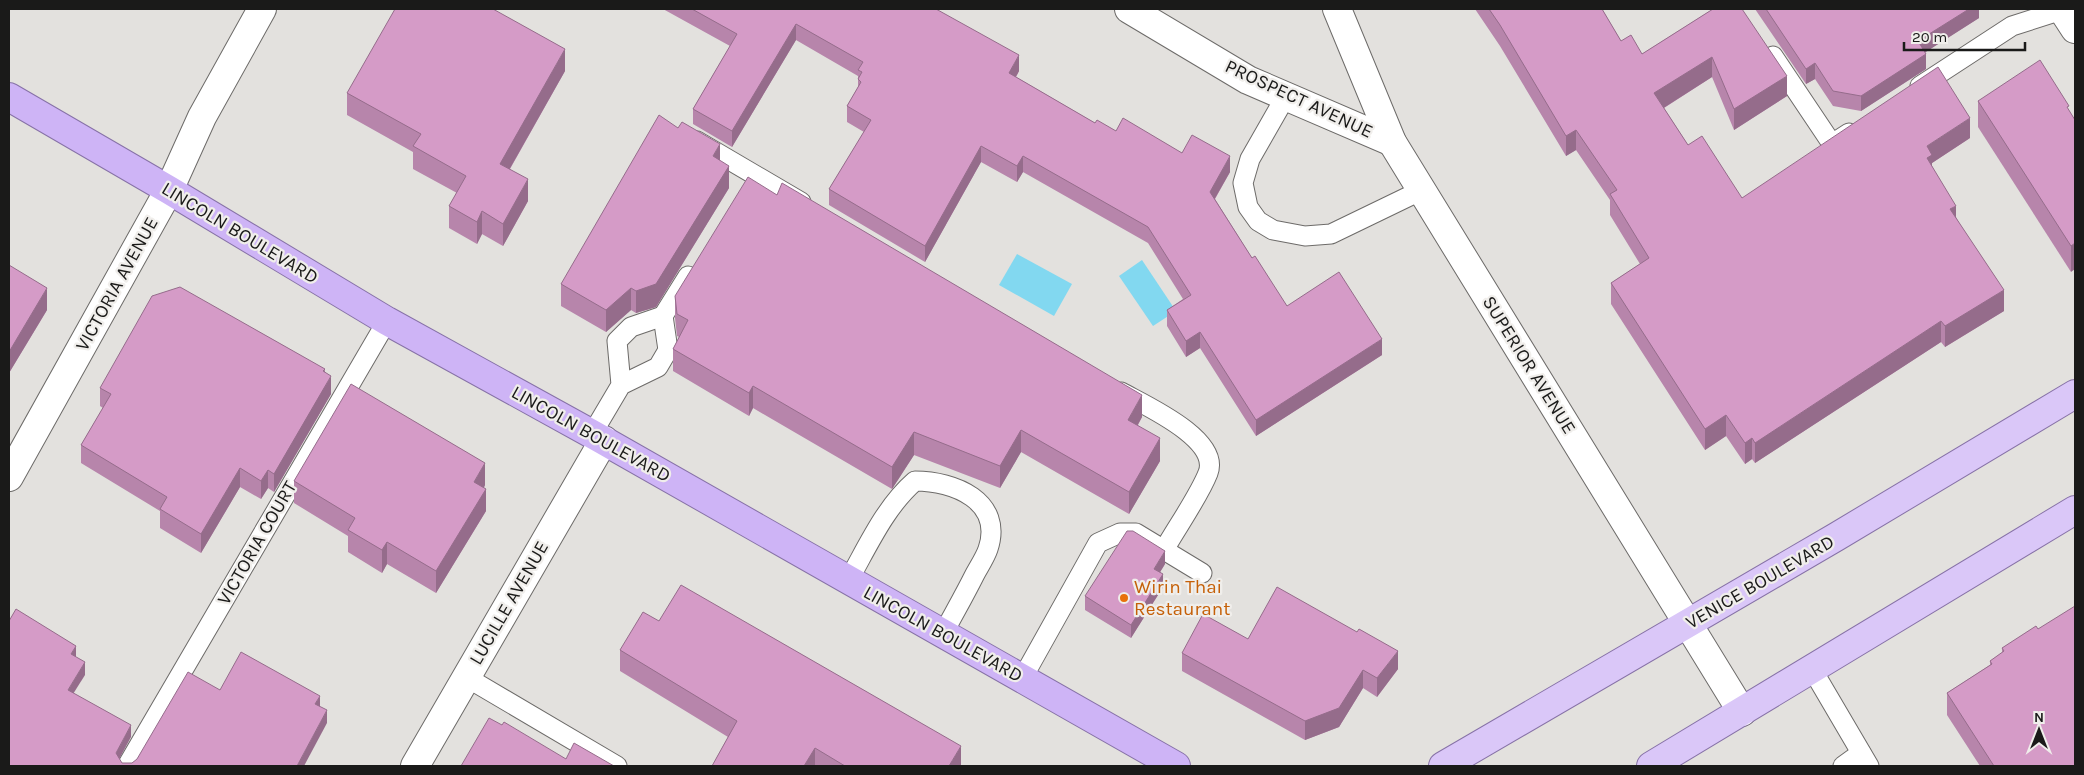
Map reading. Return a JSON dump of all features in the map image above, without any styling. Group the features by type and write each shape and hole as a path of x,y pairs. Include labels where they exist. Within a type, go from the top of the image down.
{"highway":[{"name":"LINCOLN BOULEVARD","path":"9,97 169,190 387,321 598,437 1176,766"}],"main road":[{"name":"VENICE BOULEVARD","path":"1443,766 1688,624 2075,394"},
{"path":"1651,766 2075,510"}],"street":[{"name":"VICTORIA AVENUE","path":"9,477 169,190 202,117 262,9"},
{"name":"PROSPECT AVENUE","path":"1129,9 1248,80 1392,142"},
{"name":"SUPERIOR AVENUE","path":"1336,9 1392,142 1742,712"},
{"name":"LUCILLE AVENUE","path":"415,766 598,437"}],"lane":[{"path":"1906,96 2012,26 2066,14"},
{"path":"1763,41 1832,144 1865,123"},
{"path":"1286,96 1250,159 1242,183 1248,207 1258,221 1273,230 1305,236 1331,234 1422,190"},
{"path":"685,133 819,213"},
{"path":"741,189 751,173"},
{"path":"598,437 621,385 618,341 631,327 663,316 700,257"},
{"path":"621,385 658,367 668,350 663,316"},
{"name":"VICTORIA COURT","path":"127,766 387,321"},
{"path":"1108,384 1193,434 1208,454 1209,471 1164,550"},
{"path":"848,581 900,494 916,481 948,484 965,492 982,504 990,526 988,548 943,634"},
{"path":"1022,679 1098,543 1120,533 1136,533 1202,573"},
{"path":"1812,669 1865,759 1843,766"},
{"path":"466,677 617,766"}],"water":[{"path":"1017,254 1072,284 1054,316 999,285"},
{"path":"1142,260 1176,311 1153,326 1119,276"}],"building":[{"path":"395,9 493,9 565,49 500,164 528,179 503,224 482,211 477,222 449,206 466,176 413,146 421,134 347,93"},
{"path":"692,9 936,9 1019,55 1009,73 1095,123 1097,120 1116,131 1123,118 1182,153 1192,135 1230,156 1210,192 1252,258 1255,256 1287,306 1339,272 1382,339 1256,420 1200,332 1186,341 1167,310 1191,295 1148,227 1023,156 1017,166 981,146 925,246 829,189 871,120 847,106 861,82 858,79 862,72 858,70 863,62 796,24 732,131 693,109 737,34"},
{"path":"1489,9 1602,9 1621,41 1631,35 1642,54 1713,9 1742,9 1787,76 1734,109 1712,57 1654,93 1688,145 1702,136 1742,198 1938,67 1970,118 1927,146 1932,155 1927,158 1956,206 1950,209 2004,290 1945,326 1941,321 1755,443 1752,438 1745,443 1726,415 1705,429 1611,283 1649,258 1610,194 1617,190 1576,130 1566,136"},
{"path":"1766,9 1969,9 1918,41 1926,54 1861,96 1833,91 1815,63 1806,69"},
{"path":"2040,60 2069,106 2067,107 2075,120 2075,243 2071,246 1978,101"},
{"path":"659,115 678,128 682,122 720,144 713,156 729,166 656,284 636,291 631,288 606,310 561,284"},
{"path":"748,177 777,195 782,183 1142,395 1128,420 1160,438 1129,492 1021,430 1000,466 914,432 892,467 753,386 749,393 673,349 688,320 677,314 675,296"},
{"path":"9,265 47,288 9,352"},
{"path":"180,287 325,369 323,371 331,376 274,474 268,470 261,481 240,468 201,534 160,509 167,497 81,445 111,394 100,388 152,296"},
{"path":"351,384 485,463 474,482 486,489 436,571 387,542 382,550 348,530 355,518 294,481"},
{"name":"Wirin Thai Restaurant","path":"1127,531 1133,531 1165,551 1154,569 1163,574 1131,625 1085,596"},
{"path":"681,585 961,746 949,766 845,766 815,748 804,766 712,766 737,721 620,650 643,612 659,621"},
{"path":"1277,587 1357,632 1359,629 1398,651 1377,678 1363,670 1339,708 1305,721 1182,653 1203,614 1248,639"},
{"path":"2075,606 2075,766 1994,766 1947,693 1992,664 1990,661 2004,651 2002,648 2036,626 2038,629"},
{"path":"16,609 76,646 71,654 85,662 68,690 131,725 116,753 122,763 132,763 137,759 188,672 220,690 241,652 320,696 315,704 327,710 297,766 9,766 9,621"},
{"path":"489,718 502,725 504,722 566,759 574,743 614,766 461,766"}],"place":[{"name":"Wirin Thai Restaurant","path":"1124,598"}]}
